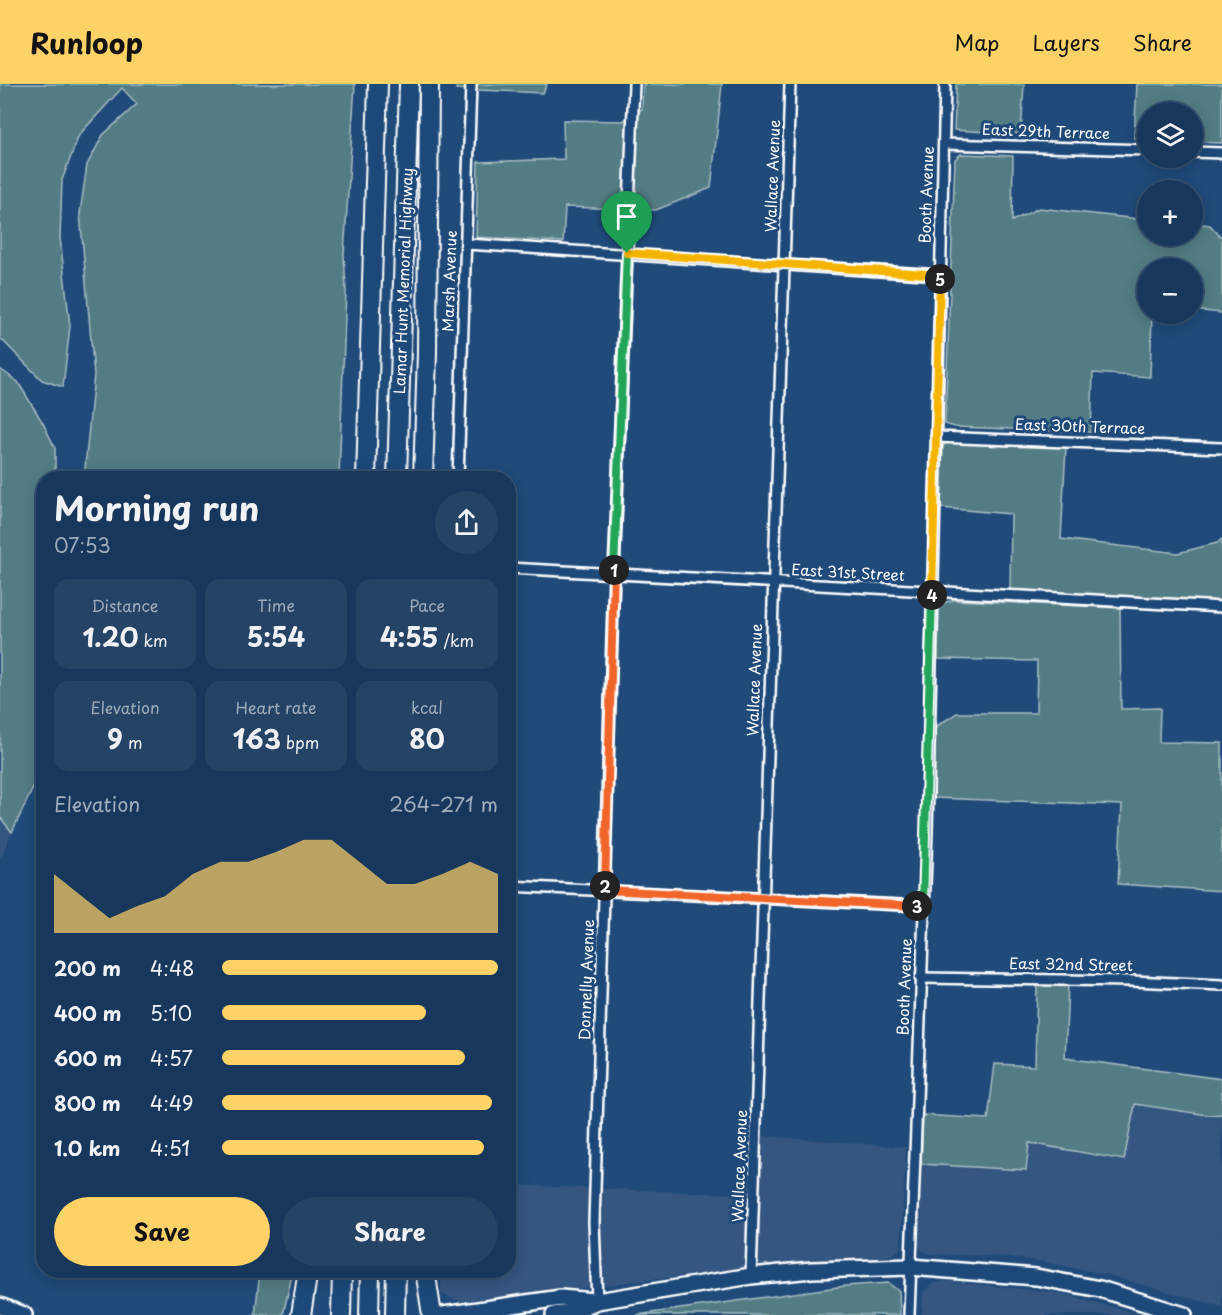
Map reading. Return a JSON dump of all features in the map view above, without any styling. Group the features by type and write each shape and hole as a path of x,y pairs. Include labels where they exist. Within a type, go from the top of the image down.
{"highway":[{"path":"366,471 378,84"},
{"name":"Lamar Hunt Memorial Highway","path":"397,471 409,84"},
{"path":"423,471 427,353 429,84"},
{"path":"300,1315 307,1278"},
{"path":"307,1315 309,1278"},
{"path":"341,1315 342,1278"},
{"path":"369,1315 370,1278"},
{"path":"395,1315 396,1278"},
{"path":"426,1278 432,1315"}],"main road":[{"path":"554,1315 568,1313 597,1301 752,1276 812,1270 910,1267 1036,1277 1100,1290 1184,1315"},
{"path":"443,1315 561,1298 597,1301"},
{"path":"0,1306 24,1315"}],"street":[{"name":"Marsh Avenue","path":"458,471 471,84"},
{"name":"Donnelly Avenue","path":"597,1301 594,1222 614,573 634,84"},
{"name":"Wallace Avenue","path":"752,1276 790,84"},
{"name":"Booth Avenue","path":"909,1315 923,906 945,84"},
{"name":"East 29th Terrace","path":"944,144 1137,150"},
{"path":"1203,152 1222,153"},
{"path":"466,244 940,275"},
{"name":"East 30th Terrace","path":"936,436 1222,448"},
{"name":"East 31st Street","path":"516,568 1222,607"},
{"path":"516,886 923,906"},
{"name":"East 32nd Street","path":"920,978 1132,981 1222,985"}],"shaded area":[{"path":"0,817 12,832 0,859"},
{"path":"1135,1104 1208,1115 1222,1114 1222,1307 1108,1275 1039,1261 992,1256 930,1254 921,1250 918,1243 921,1164 1026,1170 1028,1143 1123,1160"},
{"path":"763,1136 906,1147 901,1248 891,1256 810,1262 459,1301 441,1294 441,1278 516,1278 516,1185 759,1195"},
{"path":"946,1281 1061,1293 1141,1315 922,1315 923,1293 931,1284"}],"green space":[{"path":"0,84 355,84 344,255 346,289 339,471 85,471 94,375 80,213 87,165 103,135 137,104 122,88 79,135 62,180 60,238 70,326 63,387 42,380 0,338"},
{"path":"457,84 547,84 543,93 456,89"},
{"path":"643,84 722,84 711,188 656,210 565,207 563,242 476,237 478,162 564,159 563,120 623,121 642,109"},
{"path":"956,84 1024,84 1021,134 954,130"},
{"path":"1137,84 1222,84 1222,143 1203,142 1203,102 1137,102 1137,138 1134,138"},
{"path":"961,154 1013,156 1012,221 1039,208 1137,219 1137,246 1203,246 1203,224 1210,225 1222,238 1222,313 1203,311 1203,258 1137,258 1137,324 1152,324 1150,377 1093,373 1091,432 955,427 945,424 955,159"},
{"path":"0,369 18,382 43,423 55,448 55,471 36,471 36,782 12,832 0,817"},
{"path":"949,442 1066,447 1061,539 1178,553 1217,543 1222,539 1222,601 1010,591 1011,514 941,508 943,446"},
{"path":"953,600 1120,608 1121,709 1160,708 1159,742 1222,743 1222,891 1118,884 1122,805 934,798 935,727 957,713 1036,713 1037,661 938,659 939,609 943,603"},
{"path":"1037,985 1068,985 1065,1058 1222,1079 1222,1114 1208,1115 1135,1104 1124,1160 1029,1143 1026,1170 921,1164 923,1115 988,1119 995,1064 1035,1066"},
{"path":"259,1278 291,1278 283,1315 255,1315"},
{"path":"888,1283 899,1291 900,1315 637,1315 845,1286"}],"route":[{"path":"627,253 940,275 927,832 923,906 605,890 614,573 627,253"}]}
